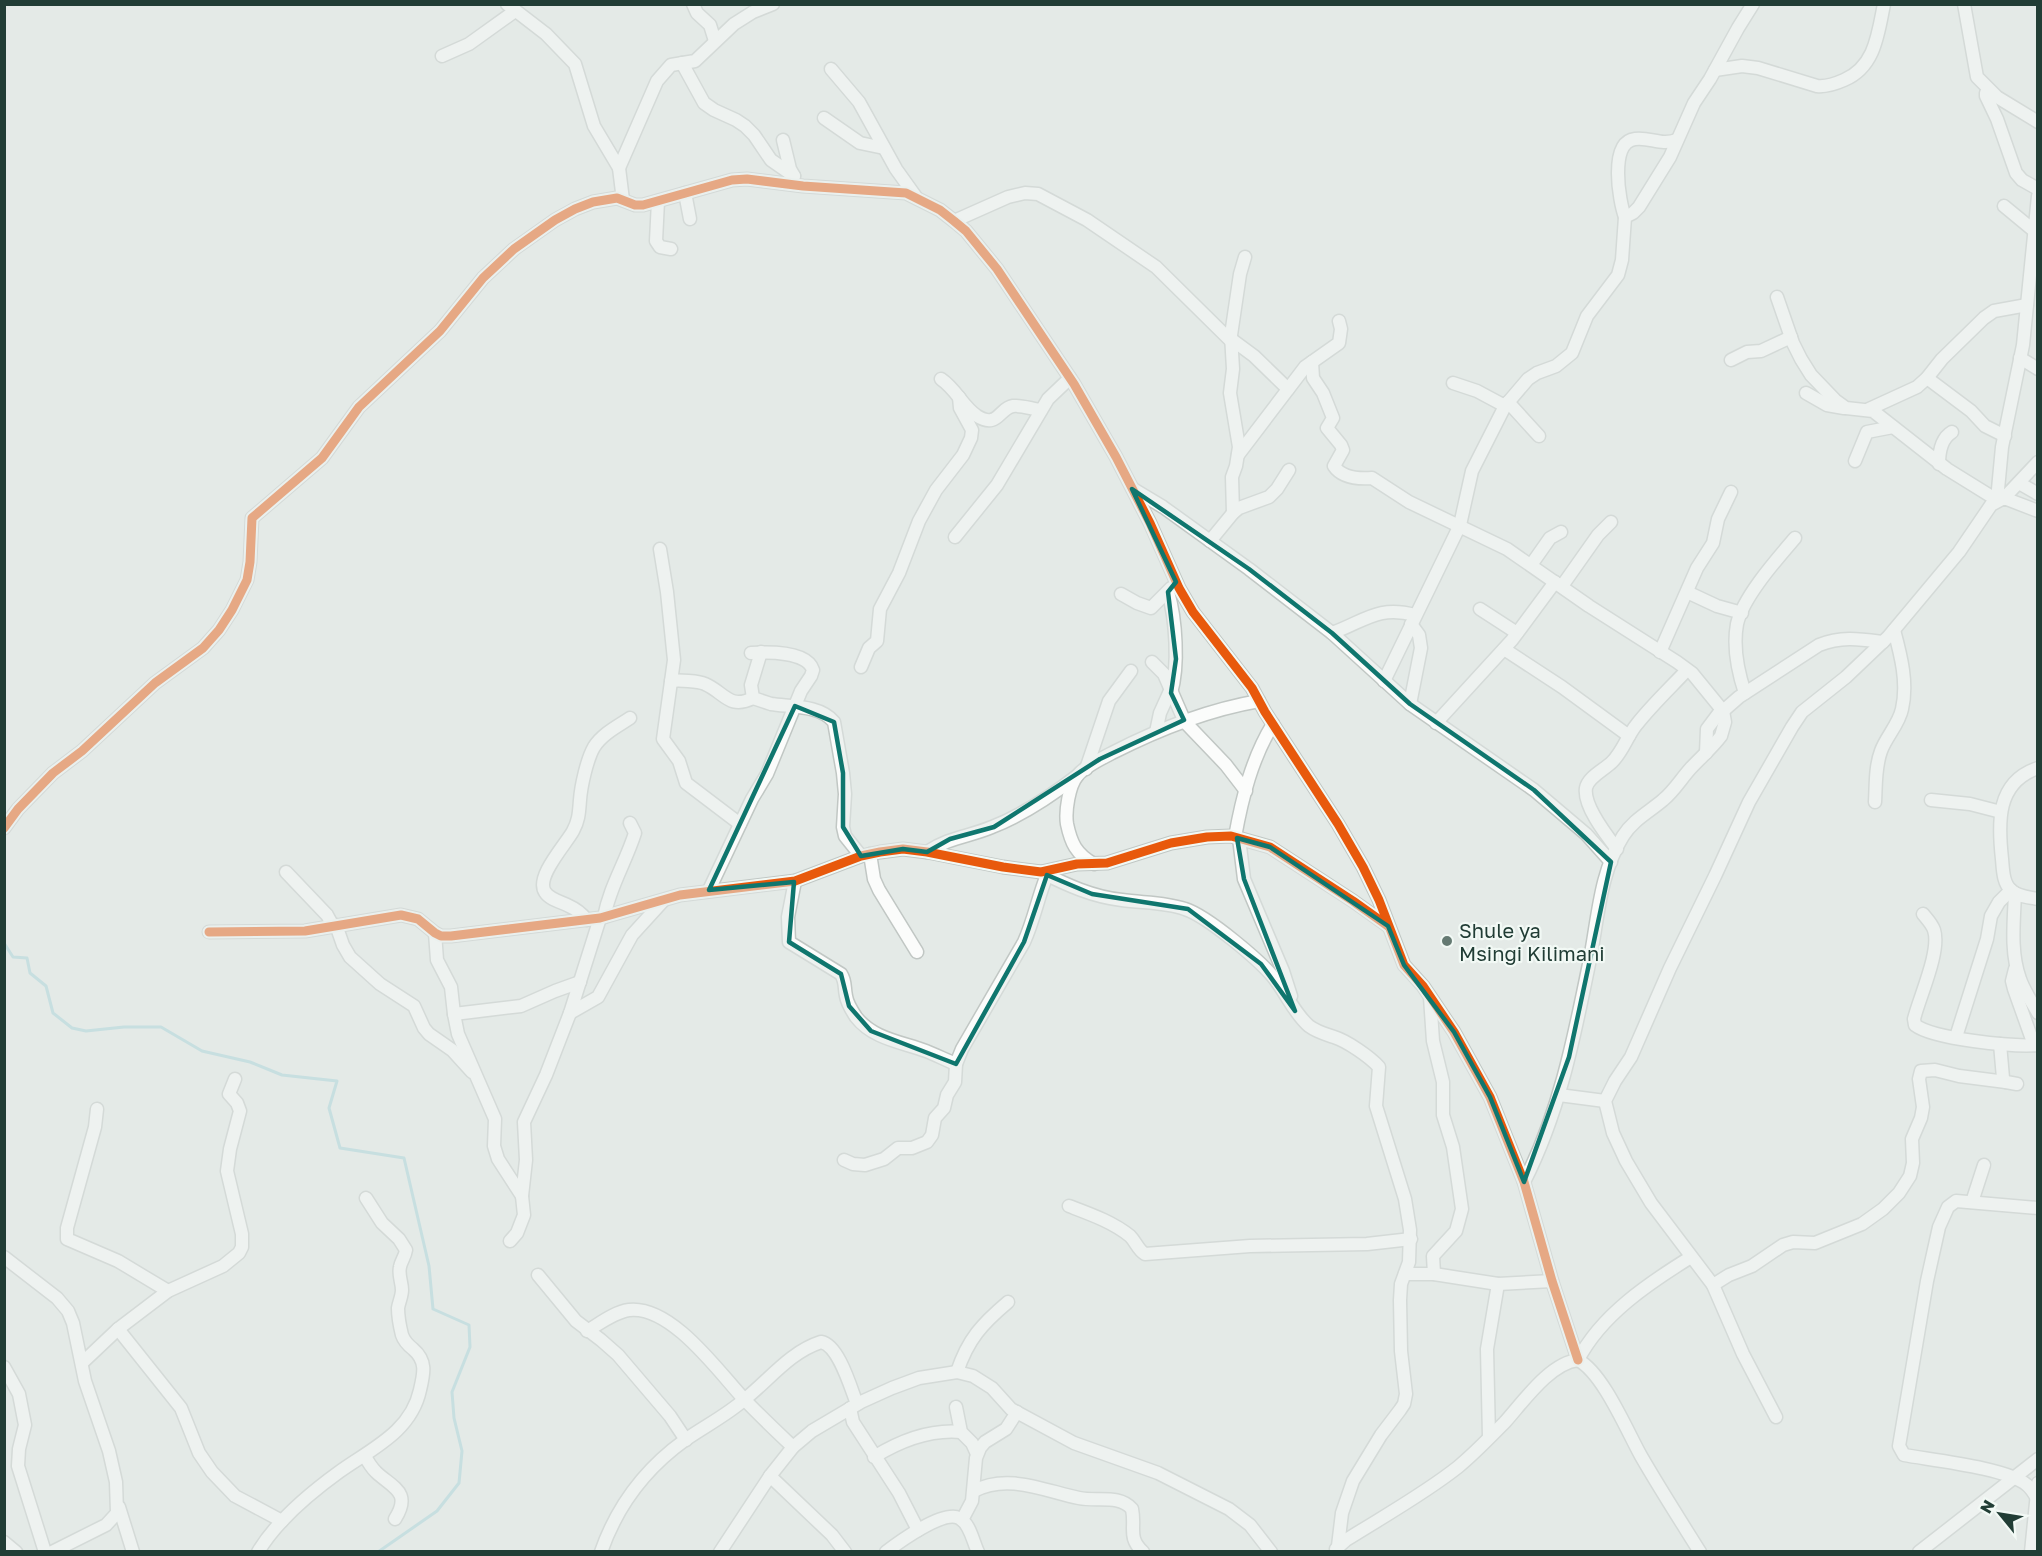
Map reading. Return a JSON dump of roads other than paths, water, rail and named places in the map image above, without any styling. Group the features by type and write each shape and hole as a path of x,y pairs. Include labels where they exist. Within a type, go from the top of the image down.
{"street":[{"path":"693,4 697,13 710,25 715,41"},
{"path":"619,168 657,81 671,65 694,61 734,24 753,12 774,4"},
{"path":"1625,217 1639,207 1670,156 1694,103 1754,4"},
{"path":"1715,70 1742,66 1758,68 1824,87 1854,76 1869,62 1873,53 1884,4"},
{"path":"1964,4 1977,77 1989,90 2011,107 2037,122"},
{"path":"442,56 469,44 511,8 546,34 575,64 594,126 619,168 623,200"},
{"path":"682,63 704,103 714,111 745,126 771,160 794,176"},
{"path":"831,69 859,102 884,148 915,197"},
{"path":"1989,90 1986,96 2016,172 2022,180 2037,189"},
{"path":"824,118 860,143 884,148"},
{"path":"1384,681 1460,525 1472,471 1506,404 1528,379 1556,366 1572,353 1578,335 1593,307 1618,275 1622,260 1625,217 1618,190 1618,166 1623,145 1627,141 1638,139 1660,144 1677,140"},
{"path":"783,140 790,169 803,186"},
{"path":"4,828 18,809 53,773 82,751 155,683 203,648 232,610 247,580 252,518 322,458 359,407 440,331 483,278 514,249 575,209 609,198 643,205 732,180 747,179 803,186 906,193 940,210 954,220 997,269 1070,378 1150,522 1172,587 1176,659 1171,692 1160,713 1156,732"},
{"path":"685,193 690,219"},
{"path":"954,220 1008,197 1025,193 1038,194 1087,220 1156,267 1231,340 1254,356 1288,389"},
{"path":"658,201 656,241 660,248 671,249"},
{"path":"2001,499 2005,436 2020,358 2037,205 2008,210 2033,230"},
{"path":"1233,513 1232,477 1238,456 1238,436 1230,393 1233,369 1231,340 1240,274 1245,257"},
{"path":"1777,297 1791,337 1811,375 1846,408"},
{"path":"1806,393 1827,405 1869,409 1917,387 1942,359 1989,314 2026,305"},
{"path":"1238,456 1305,367 1339,343 1341,329 1339,321"},
{"path":"1731,360 1747,352 1761,351 1791,337"},
{"path":"2020,358 2037,369"},
{"path":"1312,362 1313,378 1323,393 1333,418 1327,428 1341,445 1342,450 1334,466 1336,470 1359,480 1372,478 1409,502 1507,549 1687,670 1722,710 1724,730 1664,799 1638,818 1622,837 1611,862 1602,889 1590,961 1559,1095 1532,1167 1524,1182"},
{"path":"955,537 997,485 1048,399 1070,378"},
{"path":"1927,378 1971,411 1985,426 2005,436"},
{"path":"941,379 953,388 971,412 988,420 999,417 1009,407 1014,406 1041,410"},
{"path":"1453,383 1506,404 1539,436"},
{"path":"861,667 869,648 876,641 880,609 899,573 916,527 936,490 963,455 971,438 972,430 960,408 959,397"},
{"path":"1869,409 1939,464 2001,499 2037,511"},
{"path":"1855,461 1868,432 1893,427"},
{"path":"1939,464 1939,453 1943,443 1952,432"},
{"path":"1776,1417 1743,1354 1713,1285 1646,1195 1626,1161 1612,1133 1605,1101 1631,1057 1670,968 1716,876 1749,802 1791,727 1802,712 1846,677 1883,642 1959,552 1983,514 2019,483 2037,462"},
{"path":"1210,541 1233,513 1269,497 1289,470"},
{"path":"2019,483 2037,494"},
{"path":"1132,489 1163,507 1332,633 1410,704 1534,790 1586,834 1611,862"},
{"path":"1660,652 1697,568 1713,543 1721,512 1731,492"},
{"path":"1436,723 1504,650 1611,522"},
{"path":"1531,565 1550,538 1561,531"},
{"path":"1745,693 1736,647 1738,621 1757,586 1795,538"},
{"path":"660,549 674,646 663,739 679,761 686,783 740,824"},
{"path":"1121,594 1151,608 1172,587"},
{"path":"1172,587 1252,688 1363,867 1379,900 1404,965 1430,996 1455,1032 1490,1097 1524,1182 1552,1281 1578,1360 1587,1366 1603,1388 1641,1457 1700,1551"},
{"path":"1687,592 1717,606 1742,613"},
{"path":"1480,609 1517,633"},
{"path":"1332,633 1378,613 1391,611 1413,620 1421,648 1410,704"},
{"path":"1875,802 1877,762 1902,711 1904,696 1903,662 1894,630"},
{"path":"1722,710 1819,645 1831,640 1857,638 1883,642"},
{"path":"1504,650 1562,687 1629,736"},
{"path":"709,891 740,824 767,774 801,691 812,676 811,665 790,655 756,652 751,685 753,698"},
{"path":"1152,662 1164,674 1183,720 1226,765 1246,790"},
{"path":"1617,849 1594,815 1586,794 1586,787 1592,778 1613,761 1648,710 1687,670"},
{"path":"1095,864 1083,858 1073,847 1065,816 1067,803 1082,773 1109,701 1131,671"},
{"path":"671,681 682,680 706,684 725,699 733,702 753,698 773,704 795,706 822,713 834,722 843,773 845,836 865,855 879,890 917,952"},
{"path":"927,852 950,839 994,827 1017,815 1059,790 1100,759 1156,732 1183,720 1259,700"},
{"path":"597,918 576,910 547,894 544,881 548,868 579,818 580,799 593,749 599,740 630,718"},
{"path":"1273,724 1258,751 1246,790 1237,838 1244,879 1283,971 1295,1011"},
{"path":"2037,768 2027,772 2012,785 2001,812 1999,831 2003,875 2013,892 2013,926 2017,965 2020,979 2037,1013"},
{"path":"1931,800 1970,804 2001,812"},
{"path":"510,1241 517,1233 524,1215 522,1196 526,1160 524,1122 546,1075 570,1013 597,918 623,867 634,833 630,823"},
{"path":"1044,873 1077,864 1119,860 1171,843 1207,837 1237,838 1270,848 1388,926"},
{"path":"209,932 305,931 407,915 418,919 441,936 451,936 597,918 709,891 795,880 865,855 903,849 1044,873 1066,885 1092,894 1188,909 1261,964 1277,982 1295,1011 1313,1029 1337,1038 1379,1067 1376,1106 1406,1199 1411,1239 1409,1262 1401,1284 1400,1307 1401,1351 1406,1386 1404,1404 1353,1481 1342,1513 1335,1549"},
{"path":"286,872 335,925 350,957 380,984 414,1006 429,1034 452,1050 478,1078"},
{"path":"844,1160 853,1164 865,1165 884,1159 898,1148 912,1148 927,1142 932,1135 935,1118 944,1108 947,1095 955,1082 956,1064 962,1048 1030,928 1044,873"},
{"path":"795,880 788,917 787,938 789,942 841,974 845,981 849,1006 871,1031 956,1064"},
{"path":"2013,892 2037,899"},
{"path":"1956,1037 1987,939 1991,916 1999,902 2013,892"},
{"path":"570,1013 598,997 632,935 664,900"},
{"path":"1923,914 1935,931 1935,943 1932,962 1914,1019 1915,1025 1927,1031 1956,1037 2000,1044 2036,1045 2014,989 2013,974 2017,965"},
{"path":"435,933 437,960 451,987 458,1034 495,1119 494,1146 498,1159 522,1196"},
{"path":"454,1014 521,1006 555,990 580,982"},
{"path":"1430,996 1433,1041 1443,1082 1443,1115 1455,1154 1462,1209 1456,1231 1433,1256 1434,1274"},
{"path":"1713,1285 1729,1275 1748,1268 1782,1245 1793,1242 1815,1243 1862,1224 1883,1209 1899,1193 1910,1176 1913,1162 1912,1139 1922,1118 1923,1107 1919,1079 1921,1071 1935,1070 1959,1076 2011,1083 2002,1076 2000,1044"},
{"path":"81,1363 118,1329 168,1291 223,1266 232,1260 242,1247 242,1234 226,1171 240,1111 237,1103 229,1094 235,1079"},
{"path":"1559,1095 1605,1101"},
{"path":"98,1110 67,1228 67,1239 118,1261 168,1291"},
{"path":"1972,1202 1984,1165"},
{"path":"258,1551 282,1521 341,1471 365,1456 405,1423 419,1394 425,1368 419,1354 405,1342 398,1306 402,1292 400,1269 406,1250 399,1239 382,1223 366,1198"},
{"path":"2037,1208 1956,1201 1948,1207 1939,1227 1927,1281 1899,1446 1904,1455 1989,1470 2015,1478 2027,1485 2037,1499"},
{"path":"1069,1206 1121,1230 1133,1239 1145,1254 1255,1246 1376,1243 1411,1239"},
{"path":"4,1257 65,1306 77,1335 88,1394 109,1451 118,1506 133,1551"},
{"path":"1335,1549 1458,1467 1547,1376 1563,1364 1578,1360 1590,1339 1604,1322 1659,1278 1691,1257"},
{"path":"1405,1274 1434,1274 1498,1284 1552,1281"},
{"path":"538,1275 576,1321 618,1355 670,1416 686,1440"},
{"path":"1489,1437 1486,1349 1498,1284"},
{"path":"957,1372 962,1356 975,1333 1008,1302"},
{"path":"587,1331 628,1310 638,1310 687,1335 745,1400 793,1447"},
{"path":"118,1329 181,1408 199,1453 212,1472 235,1496 282,1521"},
{"path":"601,1551 622,1505 660,1460 745,1400 800,1351 821,1342 830,1346 837,1356 853,1406 853,1422 899,1493 918,1530"},
{"path":"4,1367 19,1394 25,1425 19,1449 18,1466 45,1551"},
{"path":"720,1551 770,1476 793,1447 812,1431 853,1406 919,1378 957,1372 973,1376 989,1386 1005,1404 1017,1412 1080,1446 1158,1473 1221,1505 1244,1519 1271,1551"},
{"path":"956,1407 961,1432 972,1443 977,1454"},
{"path":"962,1520 970,1507 974,1491 977,1454 985,1442 1006,1429 1017,1412"},
{"path":"874,1457 917,1437 950,1431 961,1432"},
{"path":"365,1456 375,1471 397,1488 402,1501 395,1519"},
{"path":"1919,1551 2037,1459"},
{"path":"770,1476 832,1535 845,1551"},
{"path":"2031,1551 2037,1483"},
{"path":"974,1491 993,1484 1023,1485 1081,1499 1123,1502 1132,1509 1132,1536 1134,1542 1143,1551"},
{"path":"52,1551 106,1525 116,1517 118,1506"},
{"path":"886,1551 918,1530 948,1517 962,1520 978,1551"},
{"path":"4,1542 16,1551"}],"waterway":[{"path":"4,943 13,957 27,958 30,973 46,986 53,1013 72,1028 86,1031 124,1027 161,1027 202,1051 250,1062 282,1075 337,1081 329,1108 340,1148 404,1158 429,1266 433,1309 469,1325 470,1347 452,1392 454,1418 462,1451 459,1483 437,1511 378,1552"}],"place":[{"name":"Shule ya Msingi Kilimani","path":"1447,941"}]}
